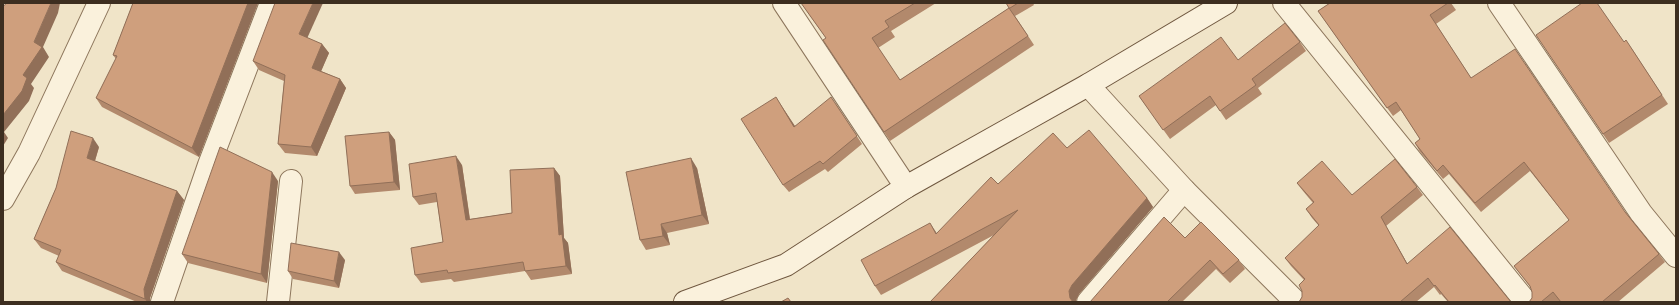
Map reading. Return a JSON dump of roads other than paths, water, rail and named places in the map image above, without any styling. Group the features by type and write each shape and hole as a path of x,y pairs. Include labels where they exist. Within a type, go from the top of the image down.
{"street":[{"path":"3,199 29,152 99,3"},
{"path":"162,302 209,165 271,3"},
{"path":"784,3 906,187"},
{"path":"685,302 786,265 906,187 1088,85 1226,3"},
{"path":"1284,3 1526,302"},
{"path":"1499,3 1641,213 1676,256"},
{"path":"1088,85 1184,190 1290,300"},
{"path":"278,302 291,181"},
{"path":"1088,302 1184,190"}]}
